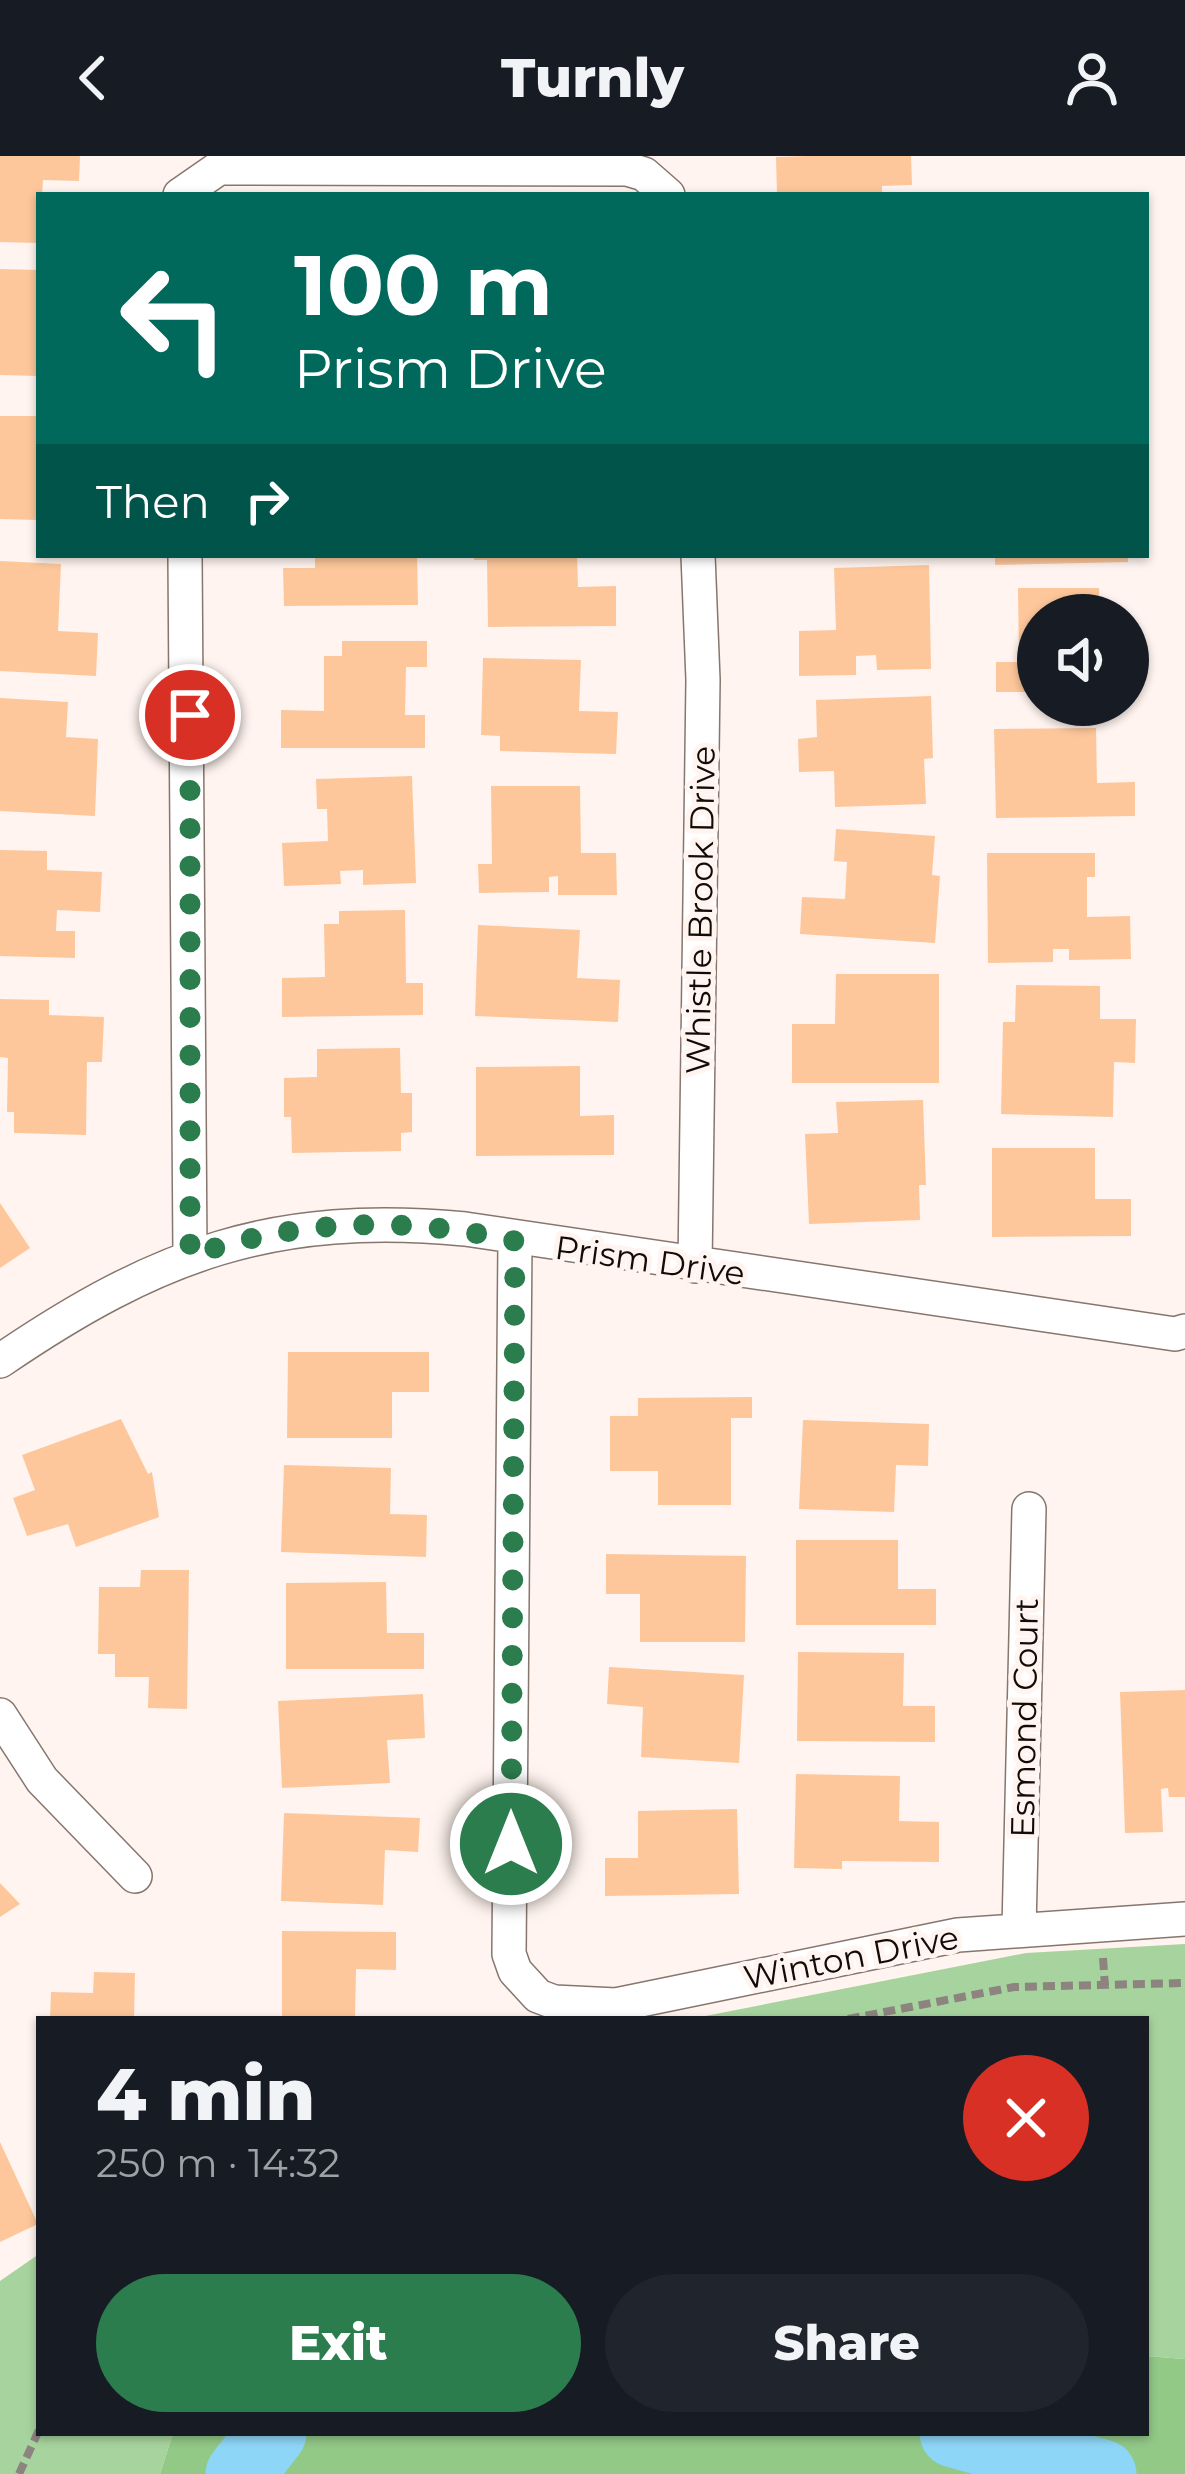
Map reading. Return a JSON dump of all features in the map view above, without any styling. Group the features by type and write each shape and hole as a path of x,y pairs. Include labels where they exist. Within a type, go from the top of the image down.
{"street":[{"path":"183,192 219,168 627,170 644,174 665,192"},
{"path":"185,558 190,1256"},
{"name":"Whistle Brook Drive","path":"695,1266 703,680 698,558"},
{"name":"Prism Drive","path":"0,1360 84,1304 190,1256 248,1236 382,1222 465,1229 515,1241 1175,1334 1185,1330"},
{"name":"Winton Drive","path":"515,1241 509,1954 524,1985 554,2002 616,2005 958,1935 1185,1919"},
{"name":"Esmond Court","path":"1019,1928 1029,1509"},
{"path":"0,1715 41,1780 135,1876"}],"path":[{"path":"864,2016 1014,1988 1185,1984"},
{"path":"19,2474 36,2436"}],"green space":[{"path":"1185,1944 1185,2359 1149,2356 1149,2016 705,2016 1026,1953"},
{"path":"36,2256 36,2436 172,2436 160,2474 0,2474 0,2281"},
{"path":"1149,2356 1185,2359 1185,2474 160,2474 172,2436 1149,2436"}],"building":[{"path":"0,156 80,156 79,181 43,180 42,192 36,192 36,243 0,242"},
{"path":"911,156 912,185 882,186 882,192 777,192 776,157"},
{"path":"0,269 36,270 36,376 0,375"},
{"path":"0,416 36,416 36,520 0,519"},
{"path":"315,558 417,558 418,605 284,606 283,568 315,568"},
{"path":"577,558 578,587 616,586 616,626 488,627 487,560 474,560"},
{"path":"995,558 1128,558 1128,562 995,565"},
{"path":"0,561 61,564 58,631 98,633 96,676 0,671"},
{"path":"929,565 931,669 877,670 876,655 856,656 856,675 799,676 799,631 836,630 834,568"},
{"path":"1018,588 1099,588 1099,594 1018,594"},
{"path":"342,641 427,641 427,667 406,667 405,715 425,715 425,748 281,748 281,710 324,711 324,656 342,656"},
{"path":"483,658 581,660 579,711 618,712 616,754 500,751 500,736 481,735"},
{"path":"996,662 1017,662 1017,692 996,692"},
{"path":"931,696 933,758 924,759 926,804 835,807 834,771 799,772 798,739 817,737 816,700"},
{"path":"0,698 68,702 66,737 98,739 95,816 0,811"},
{"path":"1096,728 1097,783 1135,782 1135,816 996,818 994,729"},
{"path":"412,776 416,883 363,885 363,870 340,871 341,884 284,886 282,843 328,841 327,809 317,809 316,779"},
{"path":"491,786 580,786 581,853 616,853 617,895 558,895 558,876 549,877 549,892 479,893 478,864 492,864"},
{"path":"836,829 935,836 932,875 940,876 935,943 800,934 802,897 845,899 847,862 834,861"},
{"path":"0,850 47,851 47,870 102,872 100,912 57,910 56,931 75,931 75,958 0,956"},
{"path":"987,853 1095,853 1095,877 1087,877 1087,917 1130,916 1131,959 1069,960 1069,949 1053,949 1053,962 988,963"},
{"path":"405,910 406,983 423,983 423,1015 282,1017 282,978 325,977 324,924 339,924 339,911"},
{"path":"478,925 580,930 577,978 620,980 618,1022 475,1016"},
{"path":"836,974 939,974 939,1083 792,1083 792,1024 835,1024"},
{"path":"1016,985 1100,986 1100,1019 1136,1019 1135,1063 1114,1062 1113,1117 1001,1114 1003,1022 1015,1022"},
{"path":"0,999 49,1000 49,1015 104,1017 102,1062 87,1062 86,1135 14,1133 14,1112 7,1112 8,1058 0,1057"},
{"path":"400,1048 401,1093 412,1093 412,1132 401,1133 401,1151 292,1153 291,1117 284,1117 284,1078 317,1077 317,1049"},
{"path":"580,1066 580,1116 614,1115 614,1155 476,1156 476,1067"},
{"path":"923,1100 926,1185 919,1185 920,1220 809,1224 805,1134 838,1133 836,1102"},
{"path":"992,1148 1095,1148 1095,1199 1131,1199 1131,1236 992,1237"},
{"path":"0,1203 30,1248 0,1268"},
{"path":"288,1352 429,1352 429,1392 392,1392 392,1438 287,1438"},
{"path":"752,1397 752,1418 731,1418 731,1505 658,1505 658,1471 610,1471 610,1416 638,1416 638,1398"},
{"path":"121,1419 148,1474 152,1472 159,1517 76,1547 68,1524 27,1536 13,1498 35,1490 22,1455"},
{"path":"803,1420 929,1424 928,1466 896,1465 894,1512 799,1509"},
{"path":"284,1465 391,1468 390,1514 427,1515 426,1557 281,1552"},
{"path":"796,1540 898,1540 898,1589 936,1589 936,1625 796,1625"},
{"path":"606,1554 746,1556 745,1642 640,1642 640,1594 606,1594"},
{"path":"141,1570 189,1570 187,1709 148,1708 149,1677 115,1677 115,1654 98,1654 99,1587 140,1587"},
{"path":"386,1582 387,1633 424,1633 424,1669 286,1669 286,1583"},
{"path":"798,1652 904,1653 903,1706 935,1706 935,1742 797,1741"},
{"path":"609,1667 744,1675 739,1763 641,1757 643,1707 607,1704"},
{"path":"1185,1690 1185,1797 1169,1797 1168,1788 1161,1789 1163,1832 1125,1833 1120,1692"},
{"path":"423,1694 425,1738 387,1740 390,1783 282,1788 278,1701"},
{"path":"796,1774 900,1776 899,1821 939,1822 939,1862 842,1861 842,1869 794,1868"},
{"path":"737,1809 739,1894 605,1896 605,1858 638,1858 638,1811"},
{"path":"284,1813 420,1818 418,1852 385,1850 383,1905 281,1901"},
{"path":"0,1883 20,1904 0,1917"},
{"path":"282,1931 396,1932 396,1970 356,1969 355,2016 282,2016"},
{"path":"94,1972 135,1973 134,2016 50,2016 51,1992 93,1993"},
{"path":"0,2142 36,2225 0,2242"}],"waterway":[{"path":"240,2474 270,2436"},
{"path":"965,2436 1102,2474"}],"route":[{"path":"190,715 190,1256 248,1236 382,1222 465,1229 515,1241 511,1844"}]}
